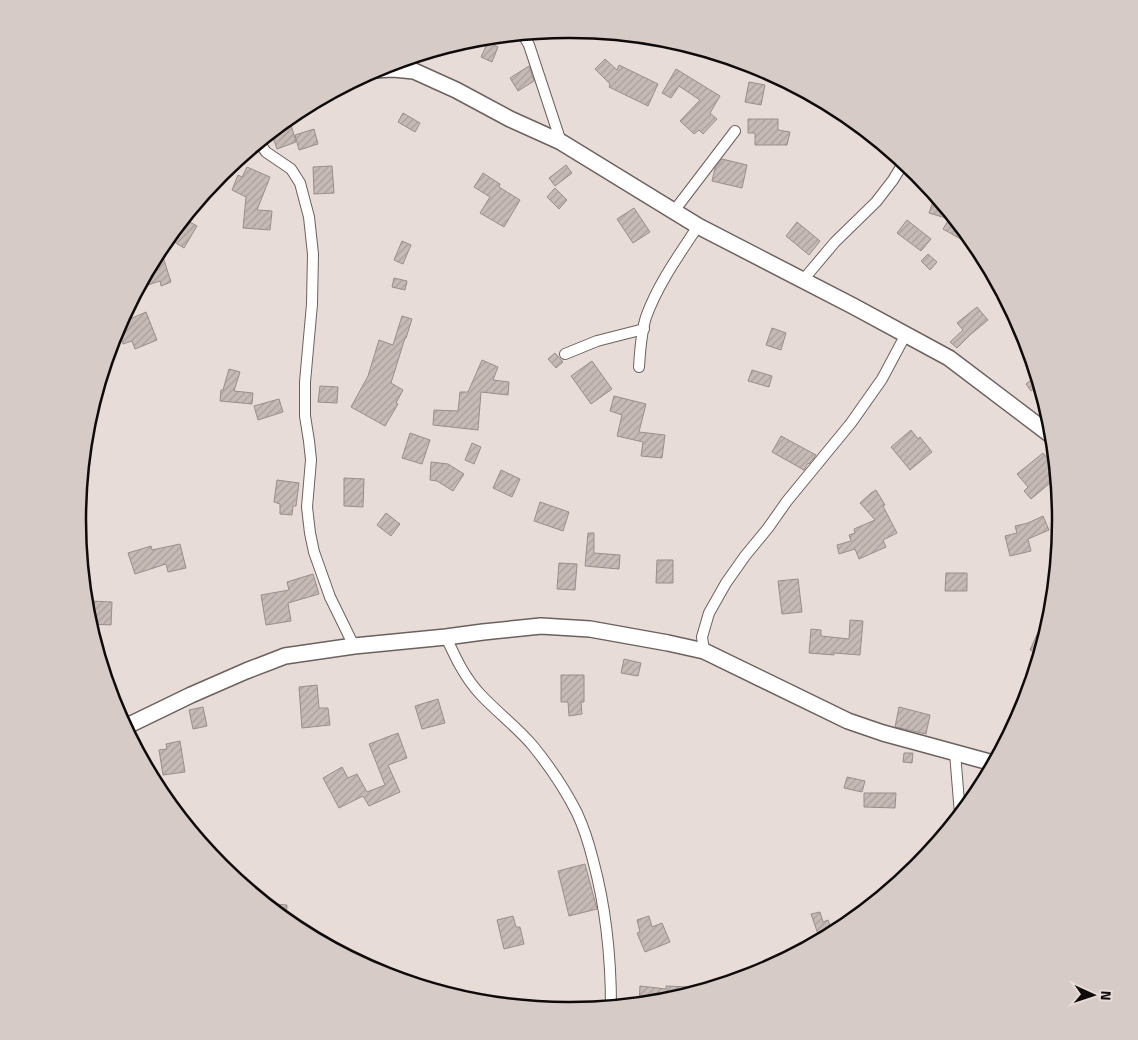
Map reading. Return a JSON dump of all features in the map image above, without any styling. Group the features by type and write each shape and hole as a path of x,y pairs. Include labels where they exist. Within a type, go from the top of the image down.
{"street":[{"path":"526,40 561,142"},
{"path":"396,69 414,72 456,90 510,119 561,142 698,226 949,358 1042,429"},
{"path":"674,211 735,131"},
{"path":"263,147 266,152 291,169 300,183 308,217 313,254 312,304 305,382 305,416 310,460 308,507 310,533 314,552 330,597 354,646"},
{"path":"803,280 835,242 876,202 900,169"},
{"path":"640,367 640,343 646,319 657,293 673,264 698,226"},
{"path":"564,354 597,341 644,329"},
{"path":"704,651 702,637 709,613 726,583 787,500 851,423 882,379 906,334"},
{"path":"132,724 246,670 285,656 354,646 541,626 600,631 704,651 848,722 883,734 987,761"},
{"path":"446,637 463,672 481,695 535,749 559,782 578,814 599,881 606,924 611,1000"},
{"path":"955,753 959,804"}],"building":[{"path":"492,44 498,47 492,62 481,57 487,45"},
{"path":"605,59 617,70 619,65 658,84 648,106 609,87 610,84 595,69"},
{"path":"529,66 534,81 518,91 510,78"},
{"path":"676,69 720,96 710,113 717,119 703,134 699,130 694,134 680,121 700,100 679,86 671,98 662,93"},
{"path":"749,82 765,85 761,105 745,102"},
{"path":"403,113 420,123 415,132 398,122"},
{"path":"748,119 778,119 778,130 790,132 787,145 755,145 755,133 748,133"},
{"path":"291,126 296,142 277,149 273,138"},
{"path":"314,129 318,144 299,150 295,135"},
{"path":"722,159 747,165 742,188 712,181 715,168"},
{"path":"566,165 572,173 555,186 549,178"},
{"path":"332,166 334,193 314,194 313,167"},
{"path":"247,167 270,177 257,210 272,211 270,230 243,228 246,197 232,190 238,175 242,177"},
{"path":"483,173 500,184 499,187 520,200 504,227 480,213 490,197 474,187"},
{"path":"555,188 567,200 559,209 547,197"},
{"path":"932,203 945,218 929,213"},
{"path":"634,208 650,232 633,243 617,219"},
{"path":"907,220 931,239 921,251 897,233"},
{"path":"948,221 961,239 943,229"},
{"path":"189,222 197,226 184,248 175,242"},
{"path":"797,222 820,241 809,255 786,236"},
{"path":"402,241 411,245 403,264 394,260"},
{"path":"928,254 937,262 930,270 921,261"},
{"path":"164,259 171,282 161,286 160,281 148,285"},
{"path":"394,278 407,281 405,290 392,287"},
{"path":"977,307 988,320 957,348 950,342 963,330 957,323"},
{"path":"146,312 157,340 135,349 132,341 123,344 121,340 131,319"},
{"path":"402,316 412,319 391,383 403,390 396,403 398,404 385,426 351,407 368,376 379,340 393,345"},
{"path":"772,328 786,333 781,350 766,345"},
{"path":"555,353 563,362 556,368 548,359"},
{"path":"482,360 498,367 493,380 509,382 508,395 481,392 478,430 433,425 434,410 458,411 460,392 468,392"},
{"path":"592,361 612,389 591,404 571,376"},
{"path":"229,369 240,372 234,391 253,393 252,404 220,401 221,390 223,390"},
{"path":"752,370 772,376 769,387 748,381"},
{"path":"1031,380 1033,389 1031,391 1026,384"},
{"path":"320,386 338,387 337,403 318,402"},
{"path":"614,396 646,404 639,432 665,435 662,458 641,456 643,442 617,436 622,415 610,411"},
{"path":"279,399 283,412 258,420 254,406"},
{"path":"911,430 918,439 920,437 932,452 910,470 891,447"},
{"path":"410,433 430,440 422,464 402,458"},
{"path":"781,436 816,455 804,470 772,452"},
{"path":"472,443 481,447 474,464 465,460"},
{"path":"1043,453 1047,458 1050,483 1031,499 1024,491 1028,487 1017,474"},
{"path":"431,462 448,464 464,474 453,491 437,481 430,480"},
{"path":"501,470 520,479 512,497 493,488"},
{"path":"344,478 364,479 363,507 344,506"},
{"path":"277,480 299,483 296,506 293,506 292,515 280,514 280,504 274,502"},
{"path":"876,490 885,505 883,506 897,533 883,540 886,547 859,559 855,549 839,554 837,545 851,541 849,535 855,533 854,529 875,520 860,503"},
{"path":"540,502 569,512 563,531 534,521"},
{"path":"386,513 400,524 391,536 377,525"},
{"path":"1043,516 1049,530 1028,539 1031,551 1010,556 1005,536 1017,533 1015,526 1028,523"},
{"path":"588,533 594,533 594,553 620,555 619,569 585,566"},
{"path":"180,544 186,568 168,572 166,564 135,574 128,553 151,546 152,550"},
{"path":"657,560 673,560 673,583 656,583"},
{"path":"559,563 577,564 575,590 557,589"},
{"path":"946,573 967,573 967,591 945,591"},
{"path":"313,574 319,594 288,603 291,621 266,625 261,595 289,590 287,582"},
{"path":"798,579 802,612 782,614 778,581"},
{"path":"94,601 112,602 111,625 98,624"},
{"path":"850,620 863,621 860,655 809,653 811,629 821,630 821,636 849,639"},
{"path":"1038,633 1033,651 1030,650"},
{"path":"624,659 641,663 638,676 621,673"},
{"path":"561,675 584,675 584,702 581,702 582,714 569,716 568,702 561,702"},
{"path":"317,685 319,708 328,708 330,725 302,728 299,687"},
{"path":"438,699 445,723 422,729 415,706"},
{"path":"203,707 207,726 193,729 189,710"},
{"path":"899,707 930,715 926,734 895,727"},
{"path":"398,733 407,758 388,765 400,792 369,806 363,796 339,808 323,778 342,767 348,778 357,774 367,792 385,785 369,744"},
{"path":"180,741 185,772 163,775 159,750 167,749 166,744"},
{"path":"904,753 913,753 912,763 903,762"},
{"path":"847,777 865,781 862,792 844,788"},
{"path":"864,793 896,793 895,808 864,807"},
{"path":"585,864 597,909 569,916 558,871"},
{"path":"277,904 287,905 287,911"},
{"path":"820,912 823,922 828,920 830,925 818,933 811,914"},
{"path":"513,916 516,927 520,927 524,944 504,949 497,920"},
{"path":"649,916 652,927 662,923 670,942 645,952 637,933 640,932 637,920"},
{"path":"640,986 666,989 666,986 690,987 663,993 639,997"}]}
